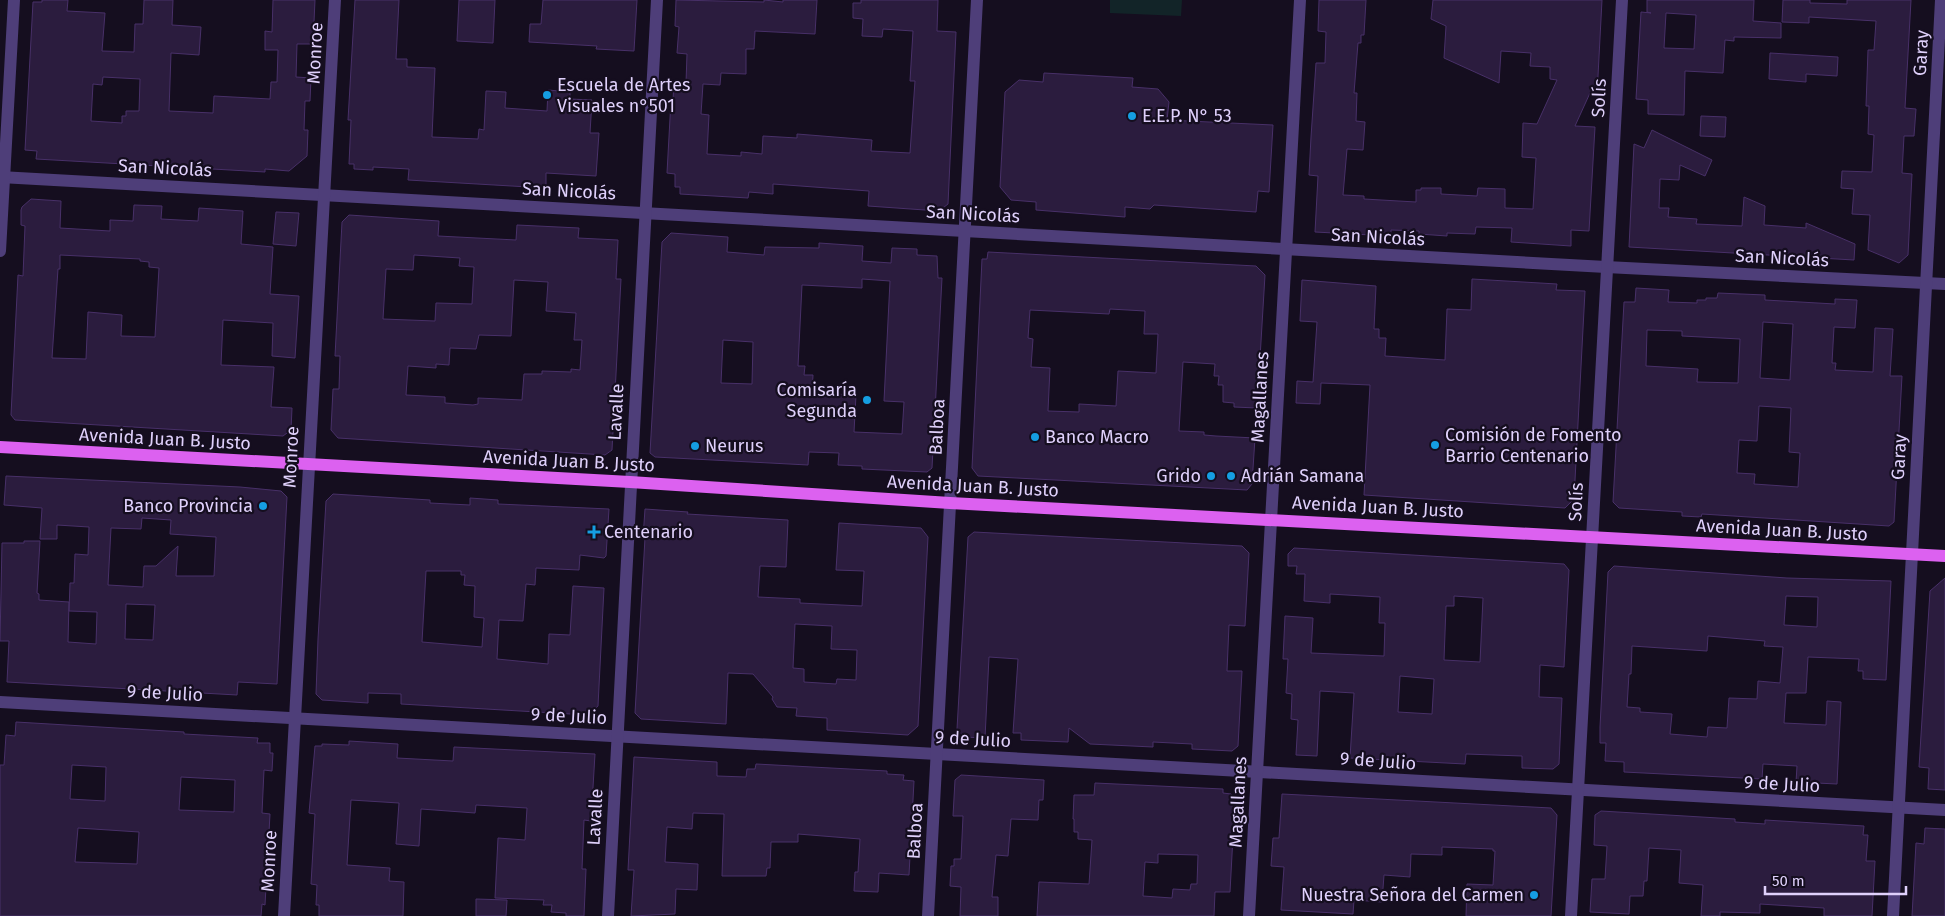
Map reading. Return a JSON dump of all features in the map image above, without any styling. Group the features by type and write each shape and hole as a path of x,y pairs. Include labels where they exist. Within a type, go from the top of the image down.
{"main road":[{"name":"Avenida Juan B. Justo","path":"0,447 630,482 950,503 1271,518 1592,538 1945,556"}],"street":[{"path":"0,251 2,177 14,0"},
{"name":"Monroe","path":"284,916 335,0"},
{"name":"Lavalle","path":"608,916 657,0"},
{"name":"Balboa","path":"928,916 977,0"},
{"name":"Magallanes","path":"1249,916 1300,0"},
{"name":"Solís","path":"1571,916 1622,0"},
{"name":"Garay","path":"1893,916 1941,0"},
{"name":"San Nicolás","path":"2,177 1606,267 1945,284"},
{"name":"9 de Julio","path":"0,702 1945,810"}],"shaded area":[{"path":"1110,0 1182,0 1181,16 1110,13"}],"building":[{"path":"42,0 68,0 67,11 105,13 102,51 134,52 135,24 143,24 144,0 173,0 172,25 201,27 199,55 171,53 169,111 213,113 214,96 270,99 271,82 277,82 278,50 265,50 265,31 272,32 273,0 315,0 313,44 297,44 296,77 311,78 310,101 305,101 304,130 308,130 307,156 289,171 265,169 265,172 36,159 37,151 25,150 33,2 42,2","holes":["103,77 140,79 139,111 126,111 126,116 122,116 122,123 91,121 93,84 102,85"]},
{"path":"355,0 399,0 396,59 407,59 407,67 435,68 432,137 478,139 479,129 484,130 486,91 506,92 505,108 547,111 548,90 570,92 570,99 592,100 590,133 599,133 596,176 546,173 546,188 408,180 409,169 373,167 373,170 354,169 354,164 349,164 351,120 348,120"},
{"path":"459,0 495,0 493,43 457,41"},
{"path":"543,0 637,0 634,51 596,49 597,46 529,42 530,24 541,24"},
{"path":"676,0 764,2 764,0 783,2 783,0 817,0 815,34 755,31 754,49 746,49 746,74 721,73 720,85 703,84 701,114 709,115 707,154 741,156 741,152 762,154 763,136 797,138 797,134 872,140 871,151 910,153 915,81 910,81 913,31 883,29 882,37 862,36 863,19 853,18 853,3 861,3 861,0 938,0 937,31 956,32 948,204 939,211 868,206 869,191 773,184 773,194 749,192 748,198 680,194 680,187 675,187 675,174 667,173 671,100 673,100 674,82 686,83 687,54 677,53 679,27 675,26"},
{"path":"1319,0 1366,0 1364,35 1361,35 1361,43 1358,43 1354,93 1357,93 1356,121 1365,122 1363,150 1347,149 1343,195 1364,196 1364,199 1416,202 1416,190 1421,190 1421,188 1441,188 1441,194 1477,196 1478,188 1505,189 1505,208 1533,209 1536,158 1522,157 1523,123 1537,124 1557,80 1550,79 1550,67 1530,66 1531,53 1501,51 1499,83 1444,58 1446,26 1431,19 1433,0 1602,0 1597,95 1590,93 1575,126 1595,127 1589,231 1571,230 1571,246 1511,242 1512,228 1476,227 1475,234 1447,233 1447,236 1419,234 1419,231 1391,230 1391,236 1315,232 1318,176 1309,175 1311,137 1316,63 1325,63 1326,32 1318,31"},
{"path":"1647,0 1754,0 1753,21 1781,23 1781,38 1734,37 1734,41 1725,40 1723,73 1685,71 1684,115 1648,114 1648,100 1636,99 1641,12 1651,13 1647,12","holes":["1666,13 1696,15 1694,49 1664,48"]},
{"path":"1783,0 1810,0 1810,3 1847,4 1847,0 1911,0 1905,108 1916,109 1914,136 1904,136 1902,173 1912,174 1908,255 1899,263 1868,250 1870,215 1852,214 1854,189 1841,188 1842,171 1872,172 1874,135 1868,134 1869,106 1866,106 1868,50 1874,50 1876,21 1809,17 1809,23 1782,22"},
{"path":"1770,53 1838,57 1837,76 1806,74 1806,82 1769,79"},
{"path":"1044,73 1133,78 1132,87 1158,89 1169,102 1167,120 1273,125 1269,192 1258,191 1256,212 1154,205 1150,209 1125,207 1125,217 1036,210 1036,202 1011,200 1000,187 1005,92 1019,80 1043,82"},
{"path":"1701,116 1726,117 1725,137 1700,136"},
{"path":"1652,130 1712,160 1705,176 1680,165 1679,180 1660,179 1659,208 1669,208 1668,217 1697,219 1696,224 1742,226 1744,197 1765,206 1764,225 1806,228 1806,223 1855,244 1854,260 1629,247 1634,144 1644,148"},
{"path":"31,199 61,201 60,228 110,231 110,220 133,221 134,205 162,206 161,219 198,221 199,208 243,211 241,244 273,247 270,294 299,296 295,358 272,356 273,323 223,320 221,365 274,367 271,407 292,408 291,430 283,436 15,420 11,415 18,275 23,276 25,226 21,225 22,207","holes":["60,255 140,259 140,261 149,262 149,267 159,268 155,337 121,336 122,315 88,312 86,359 52,358"]},
{"path":"276,212 299,213 296,246 273,244"},
{"path":"349,215 439,221 438,236 516,240 517,225 579,228 578,238 618,240 616,279 621,279 612,450 605,455 338,438 331,430 333,389 339,389 340,356 335,356 342,222","holes":["414,255 460,258 459,266 474,267 472,304 436,303 435,321 383,319 386,269 413,270","514,280 548,282 546,311 576,313 574,340 582,340 580,370 571,369 571,372 542,371 542,374 524,374 522,400 478,398 478,404 473,405 445,403 445,397 406,395 408,366 436,368 436,364 449,365 450,348 476,349 479,335 511,336"]},
{"path":"671,233 728,237 727,252 764,255 765,247 819,248 819,243 863,246 862,261 891,263 892,248 917,249 917,255 937,256 938,278 942,278 932,468 927,472 862,469 862,466 838,465 839,453 809,452 808,465 655,457 650,453 662,242","holes":["862,279 890,281 884,401 904,402 902,434 854,432 856,395 812,393 813,375 804,375 805,366 798,366 802,285 862,288","723,340 753,342 752,384 721,383"]},
{"path":"988,252 1256,266 1265,275 1257,408 1234,407 1234,403 1223,402 1223,385 1218,385 1219,376 1214,376 1215,364 1183,362 1179,431 1204,432 1204,435 1255,438 1252,484 1247,490 978,476 972,468 982,259 987,259","holes":["1110,309 1145,311 1144,334 1158,334 1156,373 1118,371 1116,406 1079,404 1079,412 1048,411 1050,368 1031,367 1033,339 1028,338 1030,310 1109,314"]},
{"path":"1472,279 1557,284 1556,290 1585,291 1574,499 1565,508 1364,495 1370,385 1321,383 1320,404 1296,403 1297,381 1313,382 1317,322 1300,321 1302,280 1376,286 1374,329 1379,329 1379,338 1386,338 1385,356 1445,360 1447,309 1471,310"},
{"path":"1636,288 1669,290 1668,302 1697,303 1697,300 1717,298 1718,293 1765,295 1765,300 1835,304 1835,299 1857,300 1855,328 1834,327 1832,363 1836,363 1835,370 1873,372 1875,328 1893,329 1890,376 1902,376 1894,522 1889,526 1702,514 1701,517 1682,516 1682,512 1619,508 1613,502 1624,302 1635,302","holes":["1763,322 1793,324 1790,380 1760,378","1647,330 1682,331 1682,336 1740,339 1738,383 1697,382 1698,369 1646,366","1759,406 1791,408 1789,452 1800,453 1798,487 1754,484 1755,474 1737,473 1739,440 1757,441"]},
{"path":"6,476 240,487 281,491 287,497 277,684 238,682 237,695 7,682 9,641 0,641 2,543 40,541 37,593 39,594 39,600 69,602 68,642 96,644 97,612 69,611 70,583 74,583 75,554 88,555 89,527 57,525 57,539 40,539 42,508 4,505","holes":["142,518 171,520 170,534 216,537 214,576 176,576 178,546 156,566 144,566 143,587 108,585 111,528 141,529","126,604 155,605 153,640 125,639"]},
{"path":"333,494 430,500 430,503 470,505 470,498 498,500 498,504 609,509 606,556 604,558 580,555 579,570 536,568 535,585 526,584 523,621 499,620 497,659 548,664 549,634 570,635 573,586 604,588 598,706 588,715 401,704 401,694 368,693 368,703 322,700 316,694 326,501","holes":["426,571 461,571 461,575 465,575 464,585 475,586 474,617 484,618 482,647 422,642"]},
{"path":"645,509 688,512 687,514 788,520 786,567 760,566 758,597 800,599 800,603 862,606 864,571 836,570 839,523 921,528 928,537 918,726 908,735 827,730 827,718 796,716 797,708 777,707 772,699 773,697 753,674 728,673 726,724 641,719 635,713 645,538 643,538","holes":["795,624 832,626 831,649 857,650 856,680 837,679 836,684 804,682 804,669 793,668"]},
{"path":"974,532 1242,546 1249,553 1245,626 1229,625 1227,671 1242,671 1238,746 1232,751 1192,749 1192,744 1153,742 1153,747 1090,744 1069,728 1068,742 1021,740 1021,733 1013,733 1018,659 989,657 985,738 964,737 957,729 968,537"},
{"path":"1294,548 1564,564 1569,570 1564,667 1540,665 1539,697 1562,698 1559,764 1553,769 1522,768 1522,756 1466,754 1465,764 1350,758 1354,693 1320,691 1317,756 1296,755 1298,720 1291,719 1292,694 1286,693 1288,659 1283,659 1285,616 1313,618 1311,653 1384,656 1385,623 1379,623 1380,597 1330,594 1330,603 1304,601 1305,574 1296,574 1297,566 1288,566 1288,554","holes":["1454,596 1483,598 1480,662 1444,660 1446,606 1454,606","1400,676 1434,679 1432,714 1398,712"]},
{"path":"1614,566 1787,578 1891,581 1886,680 1863,679 1863,671 1858,671 1859,659 1808,657 1806,693 1786,693 1784,723 1826,725 1827,701 1841,702 1837,784 1796,782 1797,766 1763,764 1762,779 1624,772 1624,762 1605,761 1606,743 1600,743 1600,727 1608,572","holes":["1786,596 1818,597 1817,627 1784,625","1708,636 1765,641 1764,646 1783,647 1780,683 1758,681 1757,699 1729,698 1727,728 1708,727 1707,737 1670,734 1672,714 1640,712 1640,708 1627,707 1632,646 1707,651"]},
{"path":"1945,578 1945,790 1928,789 1929,768 1919,767 1930,591"},
{"path":"16,722 258,738 257,743 270,743 270,753 273,753 272,771 264,770 262,813 270,814 265,905 262,904 261,916 0,916 0,765 4,765 6,735 15,736","holes":["72,765 106,767 105,801 70,799","181,777 235,780 234,812 179,810","78,828 139,832 137,864 75,862"]},
{"path":"349,741 398,744 397,758 453,761 454,747 595,754 591,821 584,820 582,869 586,869 584,916 566,916 566,913 551,912 552,905 543,905 544,900 495,898 498,838 525,840 527,808 476,805 475,813 421,809 419,846 396,844 399,803 351,800 347,865 390,868 389,881 404,882 403,916 319,916 319,905 316,905 317,885 311,884 315,814 309,813 315,746 322,746 322,744 349,745"},
{"path":"634,757 717,762 717,776 746,777 747,769 755,769 756,764 887,771 887,774 904,775 903,780 914,781 909,875 879,873 878,892 854,891 855,872 858,872 860,839 798,834 798,842 771,842 770,868 767,868 766,876 722,876 724,814 693,813 692,829 667,827 665,862 698,864 697,890 676,889 675,914 631,916 634,870 628,870"},
{"path":"961,775 1044,780 1043,800 1039,800 1038,820 1011,819 1008,856 996,855 992,897 998,897 998,916 960,916 961,887 950,886 951,866 954,866 954,859 961,859 963,816 953,816 955,780"},
{"path":"1095,783 1223,789 1223,793 1231,794 1235,799 1230,892 1215,892 1214,916 1037,916 1039,882 1089,884 1092,840 1078,839 1078,832 1074,832 1074,795 1094,795","holes":["1158,854 1198,855 1197,884 1191,884 1190,890 1173,889 1172,898 1143,896 1145,862 1158,863"]},
{"path":"1282,794 1551,808 1557,815 1551,916 1466,916 1467,884 1493,885 1495,851 1493,849 1442,847 1442,855 1411,854 1410,877 1384,875 1382,902 1354,900 1353,914 1281,910 1284,867 1271,866 1273,838 1279,838"},
{"path":"1601,811 1735,819 1735,822 1765,824 1765,820 1864,826 1863,835 1868,835 1866,861 1875,861 1872,916 1824,916 1824,908 1760,904 1760,913 1720,912 1720,916 1701,916 1703,885 1679,883 1681,850 1649,848 1647,881 1644,881 1643,896 1630,896 1629,914 1590,912 1592,879 1605,879 1607,846 1594,845 1595,815"},
{"path":"1925,828 1945,829 1945,916 1912,916 1916,843 1924,844"},
{"path":"476,899 507,900 506,916 476,916"}],"place":[{"name":"Escuela de Artes Visuales n°501","path":"547,95"},
{"name":"E.E.P. N° 53","path":"1132,116"},
{"name":"Comisaría Segunda","path":"867,400"},
{"name":"Banco Macro","path":"1035,437"},
{"name":"Comisión de Fomento Barrio Centenario","path":"1435,445"},
{"name":"Neurus","path":"695,446"},
{"name":"Grido","path":"1211,476"},
{"name":"Adrián Samana","path":"1231,476"},
{"name":"Banco Provincia","path":"263,506"},
{"name":"Centenario","path":"594,532"},
{"name":"Nuestra Señora del Carmen","path":"1534,895"}]}
